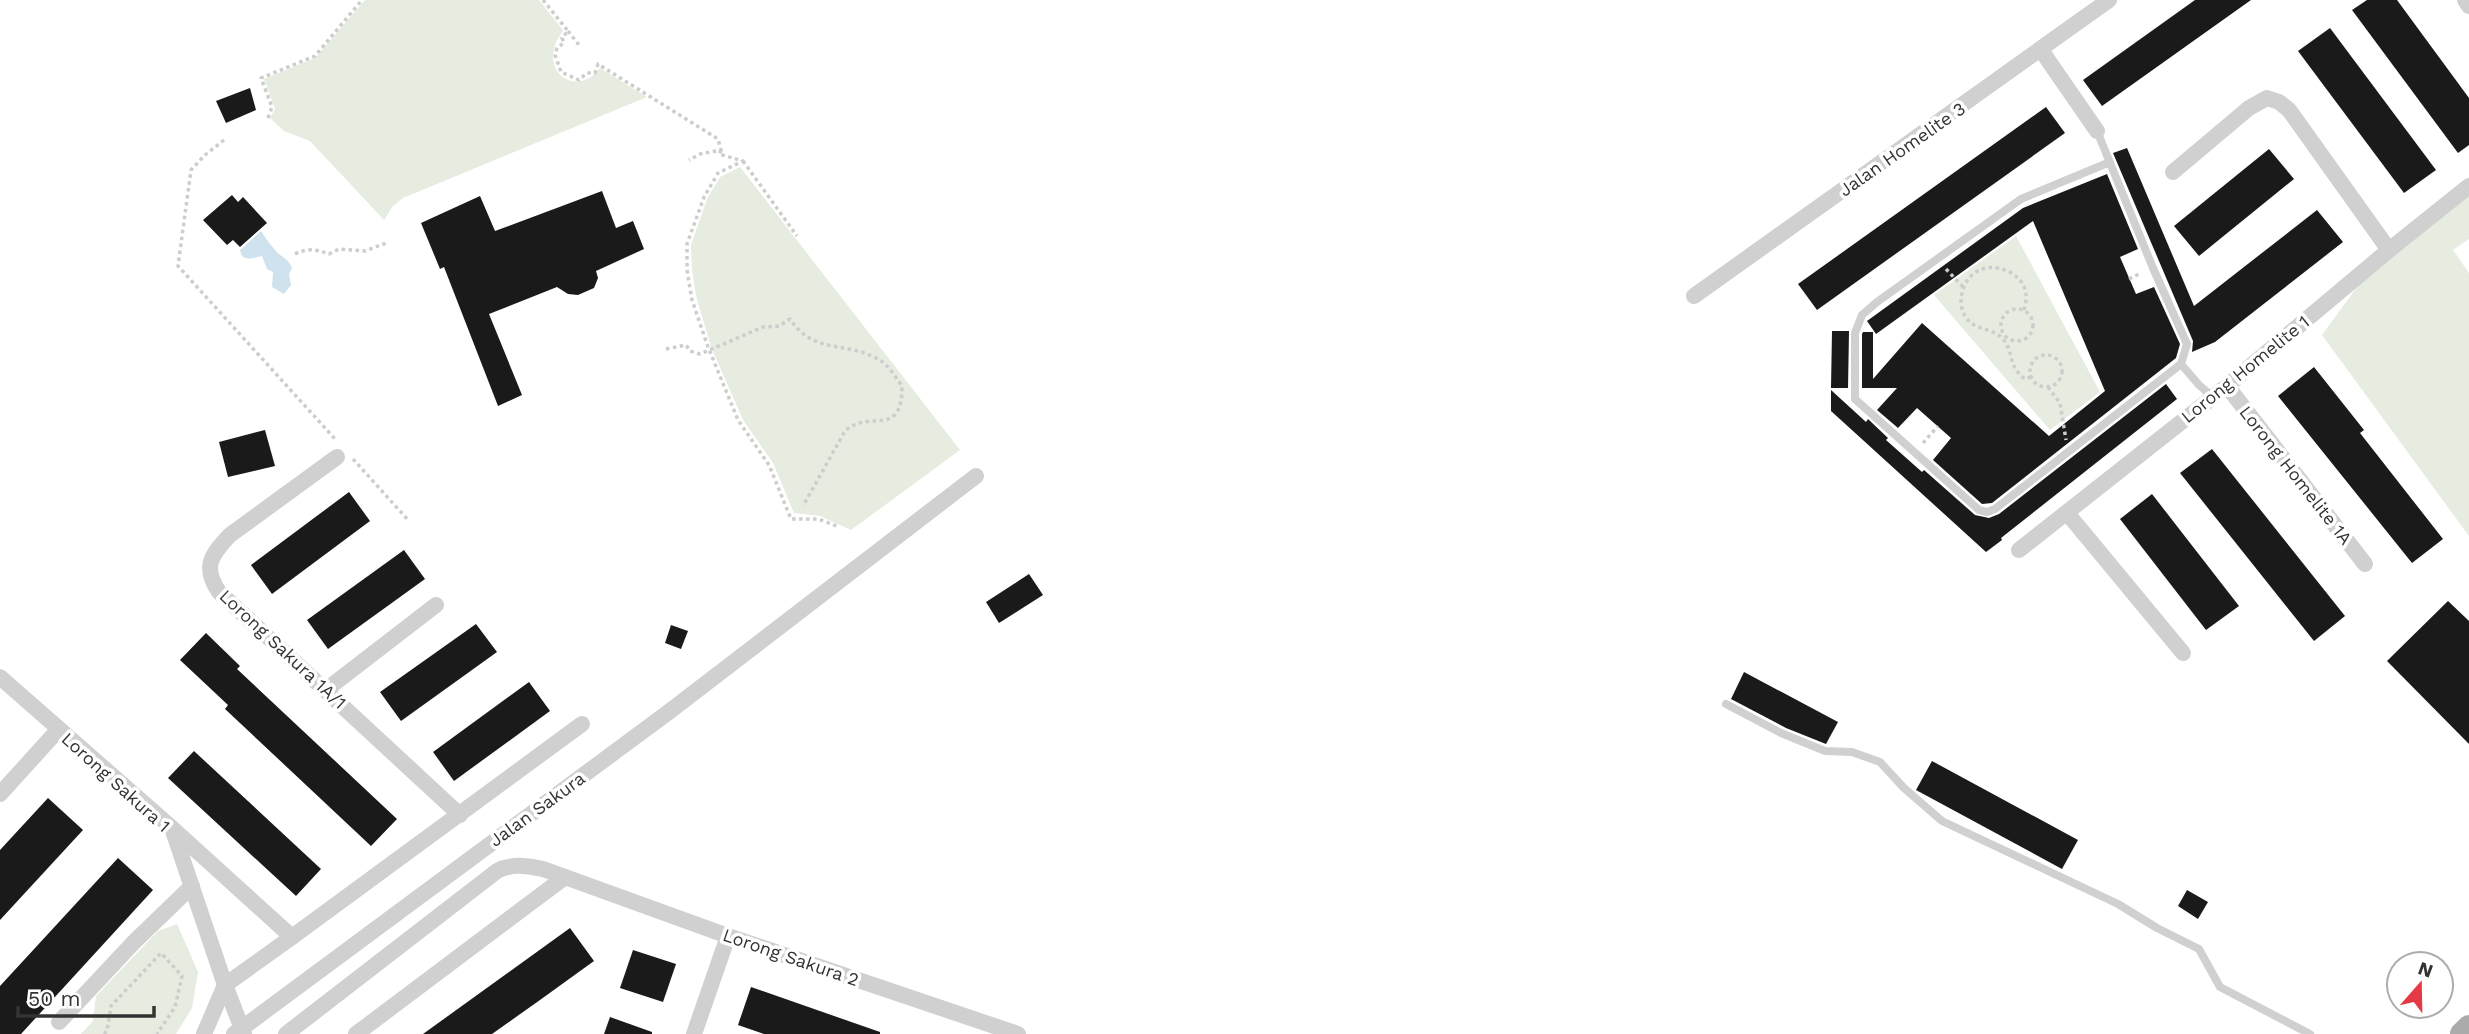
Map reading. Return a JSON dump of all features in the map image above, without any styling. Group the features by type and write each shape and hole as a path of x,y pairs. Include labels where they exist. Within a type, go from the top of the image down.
{"main road":[{"path":"2462,1034 2469,1027"}],"street":[{"name":"Jalan Homelite 3","path":"1694,296 2109,0"},
{"path":"2465,0 2469,6"},
{"path":"2041,50 2097,131"},
{"path":"2174,172 2249,108 2267,98 2279,102 2289,110 2389,250"},
{"name":"Lorong Homelite 1","path":"2019,550 2227,387 2469,186"},
{"name":"Lorong Homelite 1A","path":"2227,387 2365,564"},
{"name":"Lorong Sakura 1A/1","path":"340,450 230,535 217,548 209,564 211,579 219,592 460,815"},
{"name":"Jalan Sakura","path":"240,1032 976,476"},
{"path":"2067,513 2183,653"},
{"path":"327,690 436,605"},
{"name":"Lorong Sakura 1","path":"0,677 172,828 240,1032"},
{"path":"204,1034 225,985 582,724"},
{"path":"0,794 59,730"},
{"path":"172,828 292,937"},
{"name":"Jalan Sakura","path":"286,1034 497,871 506,866 524,866 565,877"},
{"path":"356,1034 565,877"},
{"name":"Lorong Sakura 2","path":"565,877 728,936 1018,1034"},
{"path":"59,1022 134,942 192,886"},
{"path":"695,1034 728,936"}],"lane":[{"path":"2097,131 2187,344 2181,364 1995,509 1987,512 1979,510 1855,398 1855,332 1862,315 1877,302 2021,199 2110,162"},
{"path":"2181,364 2213,397"},
{"path":"1726,704 1781,733 1825,751 1852,752 1880,762 1904,788 1942,821 2118,904 2199,949 2220,987 2310,1034"}],"path":[{"path":"268,118 272,107 261,78 315,56 362,0"},
{"path":"543,0 579,45"},
{"path":"568,30 562,38 564,43 557,48 555,55 561,72 579,80 587,73 595,73 598,64 717,137 721,150 719,154 743,161 797,236"},
{"path":"224,141 191,170 178,266 340,450 409,521"},
{"path":"689,160 700,154 721,150"},
{"path":"743,161 718,173 704,197 687,244 687,270 692,300 738,420 769,465 791,519 818,519 837,526"},
{"path":"295,254 302,250 319,250 329,254 339,249 365,251 389,242"},
{"path":"1937,260 1964,288"},
{"path":"2024,310 2027,295 2022,282 2012,273 1997,268 1978,270 1967,281 1961,304 1966,317 1974,326 1998,335 2010,350 2011,364 2018,374 2025,379 2031,377"},
{"path":"2017,309 2024,310 2033,320 2031,334 2018,341 2007,337 2001,322 2007,313 2017,309"},
{"path":"666,349 686,345 690,351 700,354 763,327 779,326 790,319 797,330 815,343 844,348 882,362 902,386 898,412 885,421 851,426 845,431 803,506"},
{"path":"1998,335 2004,333"},
{"path":"2048,387 2061,378 2062,367 2056,358 2046,355 2036,358 2030,366 2031,377 2038,385 2048,387 2060,403 2068,452"},
{"path":"1914,453 1938,426"},
{"path":"104,1034 107,1031 111,1006 161,953 181,976 175,1007 157,1034"}],"shaded area":[{"path":"365,0 539,0 563,30 553,56 559,74 566,79 583,81 600,68 647,97 403,198 392,207 384,220 310,141 284,131 270,118 275,109 264,79 315,58"},
{"path":"740,167 960,450 851,530 820,516 794,513 773,463 743,420 711,347 696,296 691,245 707,199 720,177"},
{"path":"2469,195 2469,239 2453,250 2469,273 2469,536 2322,335 2360,283"},
{"path":"2016,236 2100,392 2050,430 1934,295"},
{"path":"177,924 198,972 192,1008 176,1034 81,1034 93,1021 96,996 158,931"}],"water":[{"path":"261,231 292,268 289,274 291,285 284,294 272,287 273,272 267,269 262,256 248,259 241,254 240,250"}],"building":[{"path":"2195,0 2251,0 2102,106 2083,80"},
{"path":"2367,0 2397,0 2469,98 2469,145 2458,153 2352,10"},
{"path":"2330,28 2436,170 2404,193 2298,51"},
{"path":"250,88 256,110 226,123 216,101"},
{"path":"2046,107 2065,133 1817,310 1798,284"},
{"path":"2127,148 2194,306 2317,210 2343,242 2215,342 2192,352 2193,341 2113,153"},
{"path":"2269,149 2294,179 2199,256 2174,226"},
{"path":"2107,174 2138,249 2120,257 2136,294 2154,287 2180,344 2176,358 1992,503 1982,504 1933,460 1951,438 1917,408 1898,428 1877,410 1897,388 1862,388 1862,334 1873,332 1873,379 1922,323 2049,436 2105,391 2033,221 1876,334 1867,321 2023,208"},
{"path":"602,191 616,228 633,221 644,249 596,271 598,278 594,288 578,295 568,294 557,287 489,314 522,395 498,406 444,267 440,269 421,223 480,196 495,231"},
{"path":"232,195 238,202 243,197 267,223 240,247 233,240 227,245 203,220"},
{"path":"1832,331 1849,331 1848,388 1831,388"},
{"path":"2314,367 2364,430 2360,433 2443,539 2412,563 2278,396"},
{"path":"2166,384 2177,399 1986,552 1831,411 1831,390 1866,422 1868,419 1888,438 1886,440 1975,515 1989,518 1999,514"},
{"path":"265,430 275,466 228,477 219,442"},
{"path":"2212,449 2345,616 2314,641 2180,473"},
{"path":"349,492 370,521 272,594 251,565"},
{"path":"2152,494 2239,606 2206,630 2120,519"},
{"path":"404,550 425,579 328,649 307,620"},
{"path":"1029,574 1043,595 999,623 986,602"},
{"path":"2448,601 2469,621 2469,744 2387,661"},
{"path":"476,624 497,652 401,721 380,692"},
{"path":"671,625 688,631 681,649 665,643"},
{"path":"206,633 240,666 237,669 397,819 371,846 225,709 228,705 180,660"},
{"path":"1744,672 1838,722 1826,744 1786,728 1731,699"},
{"path":"529,682 550,711 454,781 433,752"},
{"path":"194,751 321,869 296,896 168,778"},
{"path":"1932,761 2078,840 2062,869 1916,790"},
{"path":"48,798 83,830 0,920 0,850"},
{"path":"118,858 153,890 21,1034 0,1034 0,986"},
{"path":"2187,890 2208,902 2198,919 2178,906"},
{"path":"570,928 594,961 540,1000 492,1034 423,1034"},
{"path":"633,950 676,964 663,1002 620,988"},
{"path":"751,987 880,1034 764,1034 738,1025"},
{"path":"610,1017 652,1032 652,1034 604,1034"}]}
